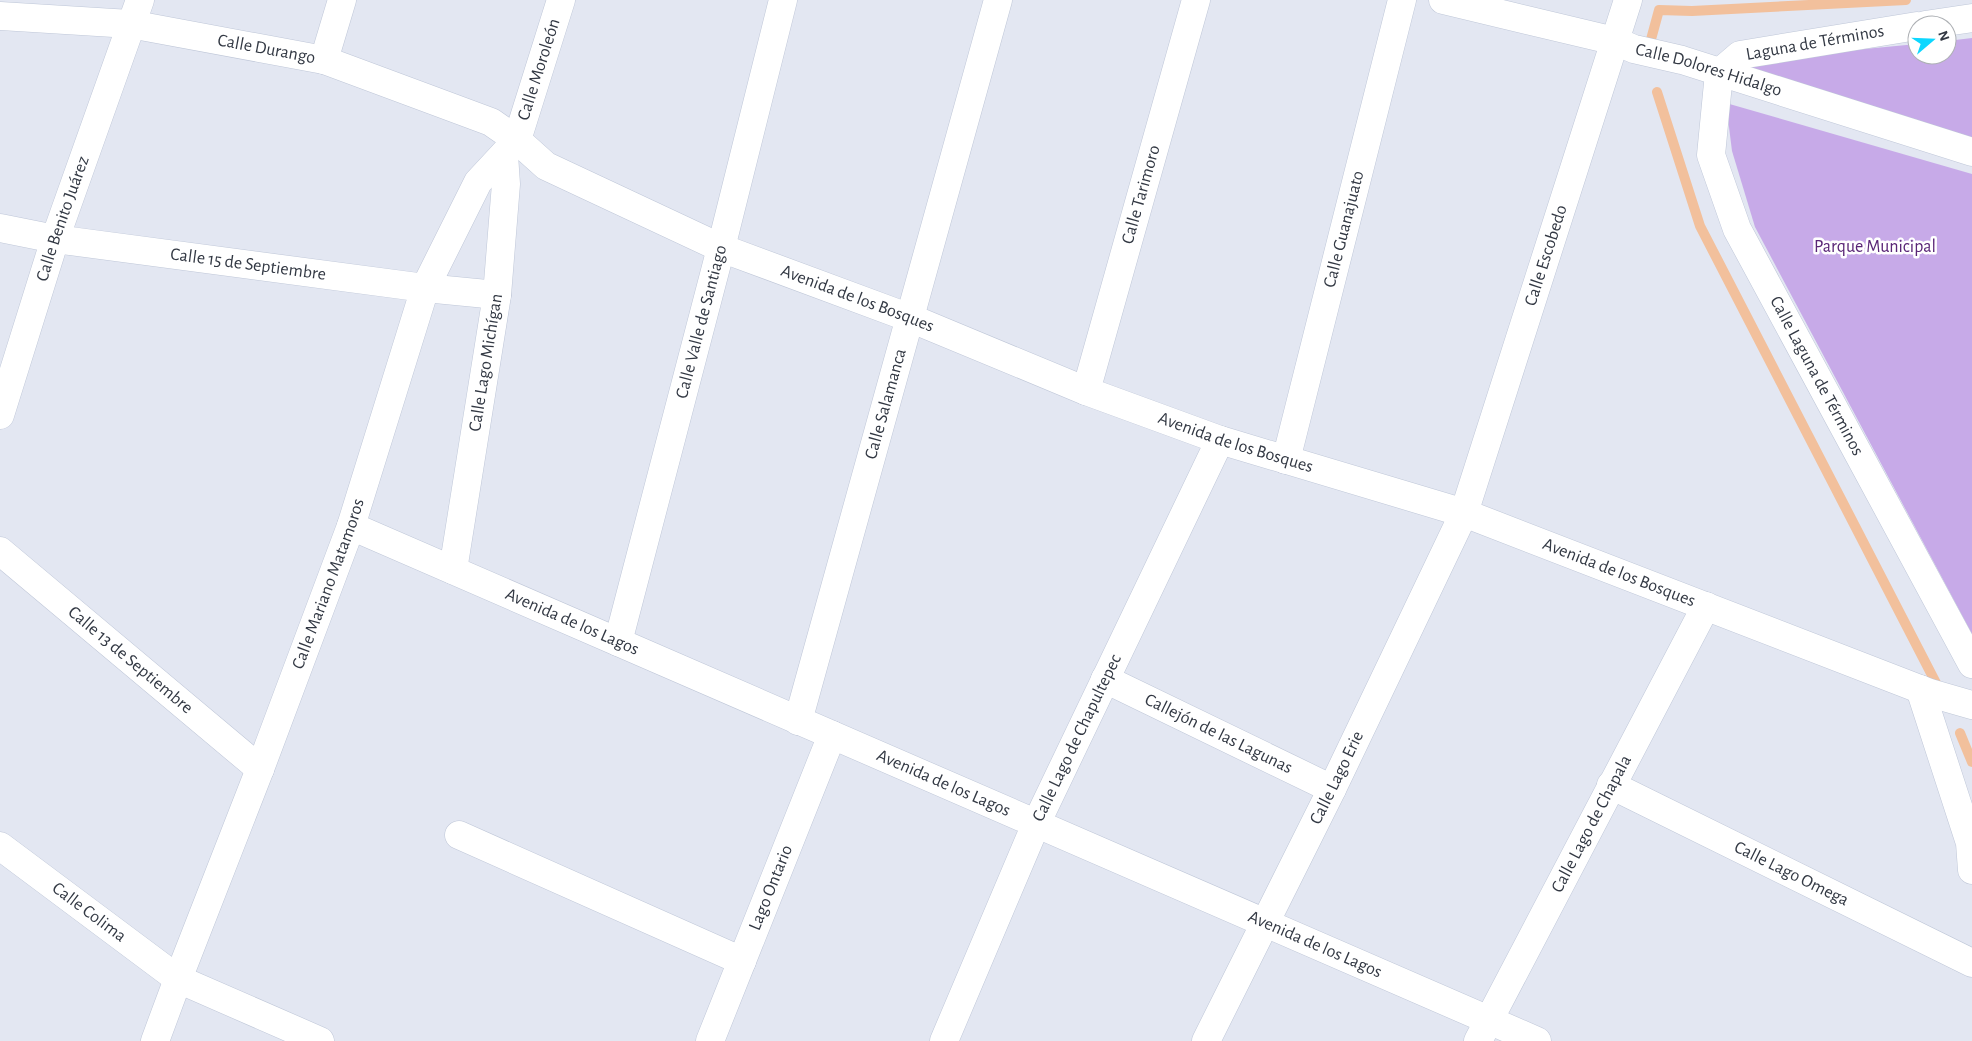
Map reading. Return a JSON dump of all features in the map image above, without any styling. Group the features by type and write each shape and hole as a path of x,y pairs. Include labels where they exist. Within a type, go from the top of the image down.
{"street":[{"path":"324,60 342,0"},
{"name":"Calle Moroleón","path":"511,147 560,0"},
{"name":"Calle Valle de Santiago","path":"618,642 721,248 783,0"},
{"name":"Calle Salamanca","path":"798,721 998,0"},
{"name":"Calle Tarimoro","path":"1086,391 1196,0"},
{"name":"Calle Guanajuato","path":"1286,460 1402,0"},
{"name":"Calle Dolores Hidalgo","path":"1443,0 1615,41 1634,49 1682,60 1972,152"},
{"name":"Calle Escobedo","path":"1464,513 1628,0"},
{"name":"Calle Durango","path":"0,16 135,12 324,60 491,122 511,147"},
{"name":"Calle Benito Juárez","path":"0,415 55,239 135,12"},
{"path":"1957,20 1972,18"},
{"name":"Laguna de Términos","path":"1719,73 1740,55 1907,28"},
{"name":"Calle Laguna de Términos","path":"1719,73 1712,155 1737,228 1972,664"},
{"name":"Avenida de los Bosques","path":"511,147 546,166 721,248 910,318 1086,391 1220,440 1464,513 1920,689 1972,705"},
{"name":"Calle Mariano Matamoros","path":"155,1041 260,770 351,526 425,288 478,182 511,147"},
{"name":"Calle Lago Michígan","path":"453,570 497,295 511,147"},
{"name":"Calle 15 de Septiembre","path":"0,228 55,239 425,288 497,295"},
{"name":"Calle Lago de Chapultepec","path":"944,1041 1036,824 1220,440"},
{"name":"Calle Lago Erie","path":"1206,1041 1332,789 1464,513"},
{"name":"Avenida de los Lagos","path":"351,526 1265,924 1483,1031 1537,1041"},
{"name":"Calle 13 de Septiembre","path":"0,551 260,770"},
{"name":"Calle Lago de Chapala","path":"1483,1031 1706,606"},
{"name":"Callejón de las Lagunas","path":"1105,679 1332,789"},
{"path":"1920,689 1970,843 1972,870"},
{"name":"Lago Ontario","path":"710,1041 832,735"},
{"name":"Calle Lago Omega","path":"1612,785 1972,963"},
{"path":"459,835 742,962"},
{"name":"Calle Colima","path":"0,846 178,979 320,1041"}],"green space":[{"path":"1972,38 1972,142 1763,80 1738,61 1907,45 1907,65 1957,65 1957,40"},
{"name":"Parque Municipal","path":"1726,103 1972,174 1972,634 1755,227 1732,151"}],"waterway":[{"path":"1650,43 1659,10 1692,11 1906,0"},
{"path":"1657,92 1700,226 1936,683"},
{"path":"1960,733 1972,762"}]}
